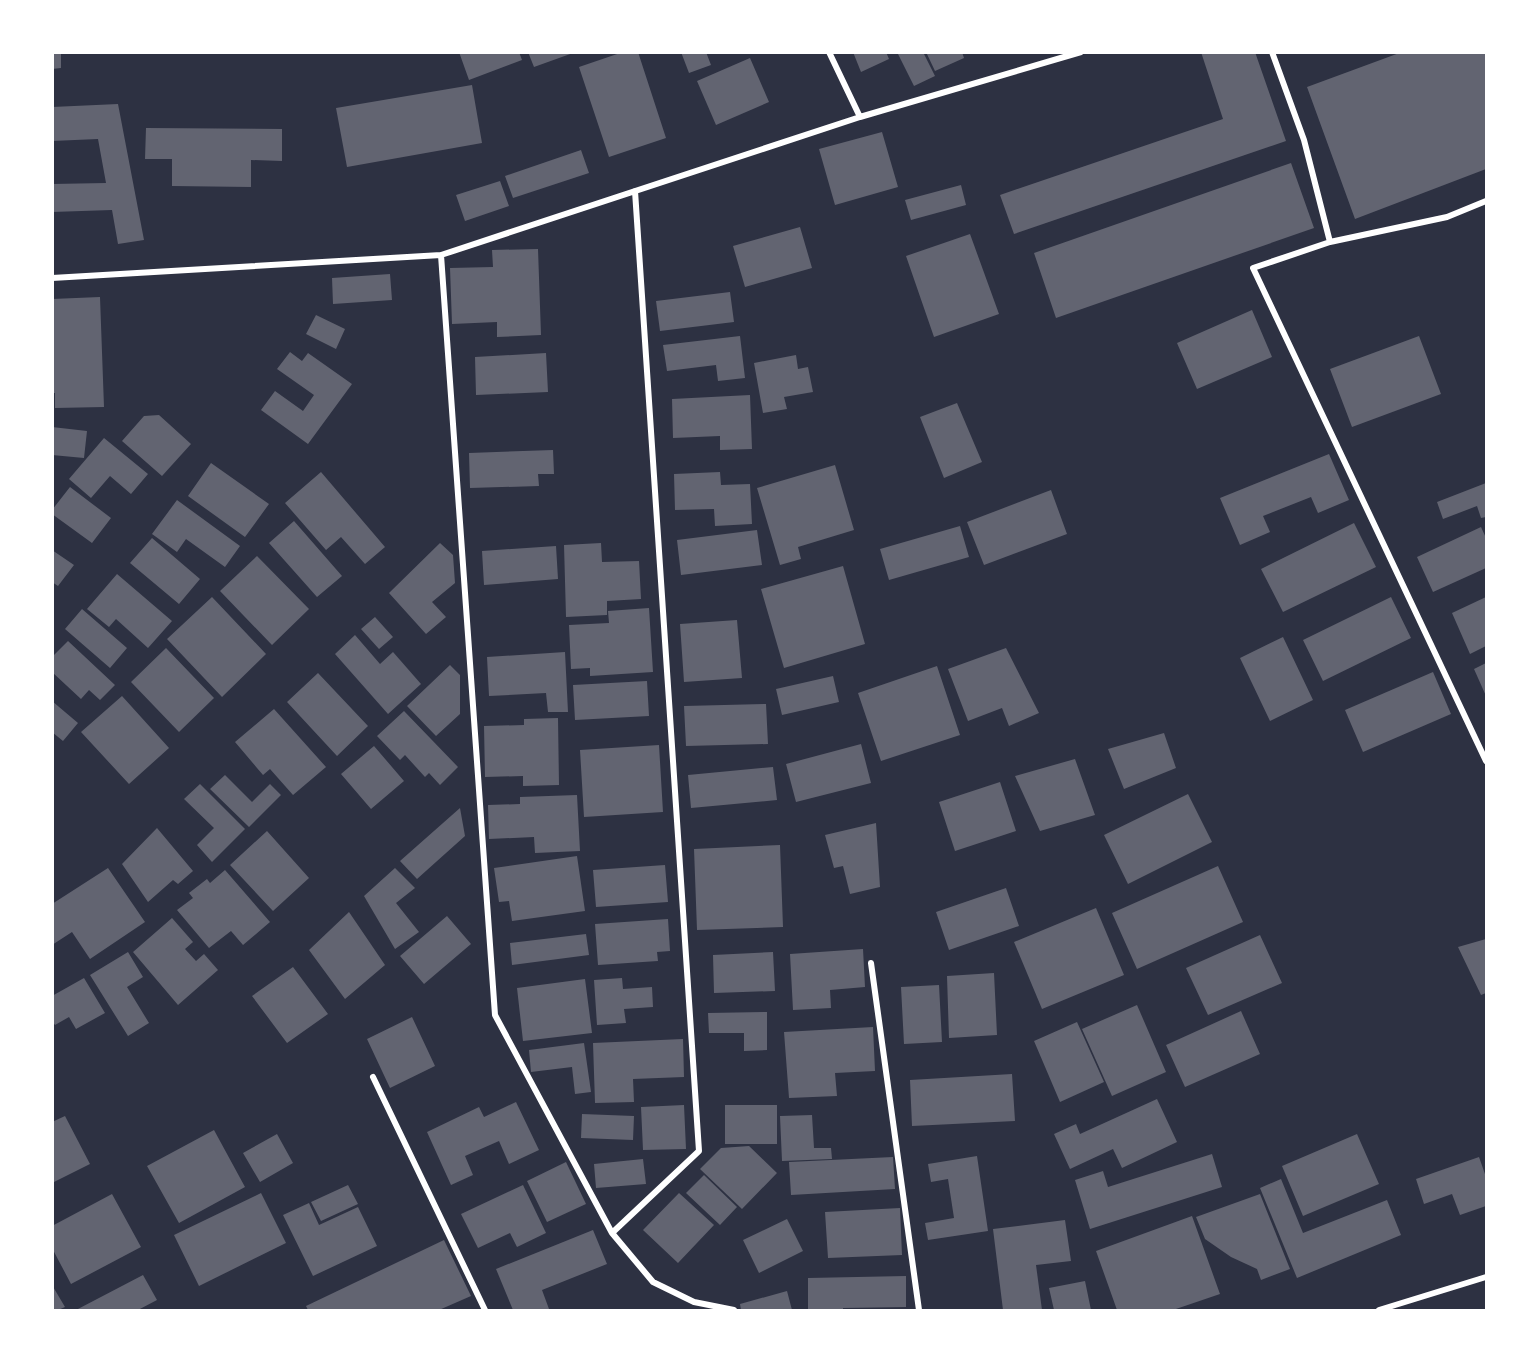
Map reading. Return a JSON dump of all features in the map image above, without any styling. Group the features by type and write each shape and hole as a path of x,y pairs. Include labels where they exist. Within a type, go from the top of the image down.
{"street":[{"path":"829,52 860,117"},
{"path":"52,278 441,255 860,117 1081,52"},
{"path":"1272,52 1304,140 1330,242"},
{"path":"612,1233 699,1151 635,191"},
{"path":"1486,201 1447,217 1330,242 1253,268 1486,761"},
{"path":"441,255 495,1015 612,1233 653,1282 694,1302 734,1311"},
{"path":"871,963 919,1311"},
{"path":"373,1077 485,1311"},
{"path":"1379,1311 1486,1277"}],"building":[{"path":"52,52 61,52 61,68 52,69"},
{"path":"459,52 519,52 522,60 469,80"},
{"path":"528,52 573,52 573,53 534,67"},
{"path":"623,52 638,52 666,138 609,157 579,67"},
{"path":"681,52 706,52 711,65 689,73"},
{"path":"853,52 886,52 889,59 861,72"},
{"path":"897,52 923,52 935,76 914,86"},
{"path":"926,52 962,52 964,58 935,71"},
{"path":"1201,52 1255,52 1286,141 1014,234 1000,195 1223,119"},
{"path":"1402,52 1486,52 1486,169 1355,219 1307,87"},
{"path":"750,58 769,102 716,125 697,81"},
{"path":"472,85 482,143 347,167 336,108"},
{"path":"118,104 144,240 118,244 112,210 52,212 52,184 106,183 98,139 52,141 52,107"},
{"path":"146,128 282,129 282,161 251,160 251,187 172,186 172,159 145,159"},
{"path":"882,132 898,187 835,205 819,149"},
{"path":"581,150 589,173 513,198 505,176"},
{"path":"1291,163 1314,228 1056,318 1034,253"},
{"path":"500,181 509,206 465,221 456,195"},
{"path":"961,185 966,205 911,220 905,200"},
{"path":"800,227 812,268 745,287 733,246"},
{"path":"970,234 999,314 934,337 906,256"},
{"path":"538,249 541,335 497,337 497,322 452,324 450,268 493,267 492,250"},
{"path":"390,274 392,300 333,304 332,278"},
{"path":"730,292 734,322 660,331 656,301"},
{"path":"100,297 104,407 55,408 55,393 52,393 52,299"},
{"path":"1252,310 1272,357 1197,389 1177,343"},
{"path":"316,315 345,329 336,349 306,334"},
{"path":"740,336 745,378 718,381 716,365 667,371 663,345"},
{"path":"1419,336 1441,394 1352,427 1330,369"},
{"path":"290,352 302,361 308,353 352,384 308,444 261,410 275,391 303,411 314,395 277,369"},
{"path":"546,353 548,392 476,395 475,357"},
{"path":"796,355 798,369 808,367 813,392 784,397 787,409 763,413 754,363"},
{"path":"750,395 752,449 720,450 720,436 673,438 672,399"},
{"path":"957,403 982,462 944,478 920,417"},
{"path":"159,415 191,444 162,476 122,441 144,416"},
{"path":"52,427 87,431 84,458 52,455"},
{"path":"104,438 148,474 131,494 110,476 91,498 69,479"},
{"path":"553,450 554,474 538,474 539,486 470,488 469,453"},
{"path":"1329,454 1349,500 1318,513 1311,497 1263,516 1270,532 1240,545 1220,498"},
{"path":"211,463 269,504 245,537 188,496"},
{"path":"835,465 854,530 798,547 801,559 780,565 757,488"},
{"path":"321,472 385,547 365,564 341,537 326,550 285,503"},
{"path":"720,472 721,485 750,484 752,524 715,526 714,509 675,510 674,474"},
{"path":"1486,483 1486,517 1481,518 1477,506 1443,519 1437,502"},
{"path":"70,487 111,518 92,543 52,514 52,510"},
{"path":"1051,490 1067,534 984,565 967,522"},
{"path":"177,500 240,546 225,567 186,539 177,552 152,534"},
{"path":"294,521 342,576 317,597 269,543"},
{"path":"1354,523 1376,567 1283,612 1261,569"},
{"path":"960,526 969,557 889,580 880,549"},
{"path":"1481,527 1486,538 1486,568 1433,592 1417,557"},
{"path":"757,530 762,565 681,575 677,540"},
{"path":"152,538 200,579 179,604 130,563"},
{"path":"440,543 453,555 455,583 432,602 446,617 426,634 389,593"},
{"path":"601,543 602,562 639,561 641,599 607,601 607,615 566,617 564,545"},
{"path":"556,546 558,579 484,585 482,551"},
{"path":"52,550 74,565 58,586 52,582"},
{"path":"257,556 309,609 272,645 220,591"},
{"path":"843,566 865,644 784,668 761,589"},
{"path":"117,574 172,621 148,648 116,619 109,627 87,609"},
{"path":"212,597 266,654 222,697 167,639"},
{"path":"1391,597 1411,638 1323,681 1303,640"},
{"path":"1486,597 1486,646 1470,654 1452,613"},
{"path":"649,608 653,672 590,676 590,668 571,669 569,625 609,623 608,611"},
{"path":"82,609 127,648 110,668 65,629"},
{"path":"375,617 393,637 379,649 361,629"},
{"path":"737,620 742,678 684,682 680,624"},
{"path":"355,635 380,664 393,652 421,684 388,714 335,654"},
{"path":"1283,637 1313,700 1270,721 1240,658"},
{"path":"68,641 115,685 100,700 89,690 81,699 52,672 52,657"},
{"path":"166,648 214,698 179,732 131,682"},
{"path":"1006,648 1039,713 1009,726 1002,708 968,721 948,669"},
{"path":"565,652 568,712 548,712 546,693 489,696 487,657"},
{"path":"1486,663 1486,696 1474,669"},
{"path":"450,665 460,675 460,714 436,736 407,706"},
{"path":"937,666 960,735 881,761 858,693"},
{"path":"1433,672 1451,714 1363,752 1345,710"},
{"path":"318,673 368,726 337,756 287,702"},
{"path":"833,676 839,702 782,715 776,689"},
{"path":"647,681 649,716 575,720 573,685"},
{"path":"122,696 169,748 129,784 81,732"},
{"path":"52,701 78,723 63,741 52,732"},
{"path":"766,704 768,744 686,746 684,706"},
{"path":"274,709 326,767 293,795 270,769 263,775 235,742"},
{"path":"404,711 458,767 440,785 429,773 425,777 405,755 400,760 377,736"},
{"path":"558,718 559,785 523,786 523,776 485,777 484,726 524,725 524,719"},
{"path":"1164,733 1176,768 1124,789 1108,749"},
{"path":"861,744 871,783 796,802 786,764"},
{"path":"659,745 663,812 584,817 580,750"},
{"path":"374,746 404,781 371,809 341,774"},
{"path":"1075,759 1095,815 1040,831 1015,776"},
{"path":"773,767 777,800 691,808 688,775"},
{"path":"225,775 252,802 270,784 281,795 249,827 210,789"},
{"path":"1000,782 1016,831 955,851 939,802"},
{"path":"200,784 245,829 212,862 197,845 214,828 184,799"},
{"path":"1188,794 1212,842 1128,884 1104,835"},
{"path":"577,795 580,851 535,853 534,837 489,839 488,805 520,804 520,797"},
{"path":"460,808 465,836 417,879 400,861"},
{"path":"876,823 880,887 850,894 843,866 834,868 825,835"},
{"path":"157,828 193,871 178,884 173,880 148,902 122,864"},
{"path":"267,831 309,878 273,911 230,865"},
{"path":"780,845 783,927 697,930 694,849"},
{"path":"577,856 585,911 512,921 509,901 499,902 494,868"},
{"path":"665,865 668,902 596,907 593,870"},
{"path":"1218,866 1243,922 1137,969 1112,913"},
{"path":"108,868 145,922 90,959 72,932 52,945 52,904"},
{"path":"395,868 415,888 396,903 419,932 395,949 364,896"},
{"path":"225,870 270,922 243,945 231,931 209,948 177,910 193,898 189,893 207,879 210,883"},
{"path":"1006,888 1019,926 949,950 936,912"},
{"path":"1096,908 1124,975 1042,1009 1014,942"},
{"path":"349,912 385,965 345,999 309,950"},
{"path":"447,916 471,944 424,984 400,956"},
{"path":"172,918 193,942 185,949 196,961 204,954 218,970 178,1005 133,952"},
{"path":"668,919 670,951 657,952 658,961 598,965 595,924"},
{"path":"586,934 589,955 512,965 510,943"},
{"path":"1260,935 1282,983 1208,1015 1186,968"},
{"path":"1486,939 1486,993 1481,995 1458,947"},
{"path":"863,949 865,987 830,990 831,1008 793,1010 790,954"},
{"path":"128,952 143,977 127,987 149,1023 128,1036 90,975"},
{"path":"773,952 775,991 714,993 713,955"},
{"path":"293,967 328,1014 287,1043 252,996"},
{"path":"994,973 997,1035 949,1038 947,976"},
{"path":"84,978 105,1013 76,1029 69,1017 55,1025 52,1021 52,996"},
{"path":"622,978 623,989 652,987 653,1007 624,1009 626,1023 597,1025 594,980"},
{"path":"585,979 592,1033 523,1041 517,988"},
{"path":"939,985 942,1042 904,1044 901,987"},
{"path":"1137,1005 1166,1072 1112,1096 1082,1029"},
{"path":"1241,1011 1260,1054 1185,1087 1166,1045"},
{"path":"767,1012 767,1050 744,1051 744,1033 709,1033 708,1013"},
{"path":"412,1017 435,1066 390,1088 367,1039"},
{"path":"1077,1022 1104,1082 1060,1102 1034,1041"},
{"path":"873,1027 875,1071 835,1073 837,1096 789,1098 784,1032"},
{"path":"683,1039 684,1077 633,1079 634,1102 595,1103 593,1043"},
{"path":"584,1043 591,1092 575,1094 572,1067 531,1072 529,1050"},
{"path":"1012,1074 1015,1121 912,1126 910,1080"},
{"path":"1157,1099 1177,1142 1122,1168 1113,1149 1070,1169 1054,1134 1076,1124 1080,1134"},
{"path":"516,1102 539,1150 509,1164 499,1141 465,1156 473,1175 451,1185 427,1132 479,1107 484,1117"},
{"path":"684,1105 686,1149 643,1150 641,1107"},
{"path":"725,1105 777,1105 777,1144 725,1144"},
{"path":"582,1114 634,1116 633,1140 581,1138"},
{"path":"812,1115 814,1148 831,1148 832,1159 782,1161 780,1116"},
{"path":"65,1116 90,1164 52,1183 52,1122"},
{"path":"214,1130 245,1187 179,1223 147,1166"},
{"path":"277,1134 293,1163 260,1182 243,1153"},
{"path":"1357,1134 1379,1184 1303,1216 1282,1166"},
{"path":"749,1146 777,1173 742,1209 700,1169 721,1148"},
{"path":"1212,1154 1222,1187 1090,1229 1075,1180 1103,1171 1108,1187"},
{"path":"977,1156 988,1231 928,1240 925,1223 954,1218 948,1179 931,1182 928,1164"},
{"path":"893,1157 895,1189 791,1195 789,1162"},
{"path":"1479,1157 1486,1177 1486,1206 1460,1215 1452,1194 1424,1204 1416,1179"},
{"path":"643,1159 646,1184 596,1188 594,1164"},
{"path":"566,1162 586,1204 547,1222 527,1181"},
{"path":"704,1175 737,1207 720,1225 686,1193"},
{"path":"1281,1179 1303,1233 1387,1200 1401,1235 1297,1278 1260,1188"},
{"path":"348,1185 358,1204 321,1221 311,1202"},
{"path":"523,1185 546,1233 517,1247 510,1233 478,1248 461,1214"},
{"path":"261,1193 286,1243 199,1286 174,1235"},
{"path":"679,1193 714,1225 678,1263 643,1230"},
{"path":"112,1194 141,1247 71,1284 52,1248 52,1226"},
{"path":"1260,1194 1290,1269 1261,1280 1257,1269 1231,1257 1205,1239 1196,1217"},
{"path":"309,1203 319,1225 358,1207 377,1246 313,1276 283,1215"},
{"path":"900,1208 902,1255 828,1258 825,1212"},
{"path":"1192,1216 1220,1294 1173,1310 1117,1310 1096,1251"},
{"path":"787,1219 803,1251 759,1273 743,1240"},
{"path":"1065,1220 1071,1261 1036,1265 1042,1310 1003,1310 993,1229"},
{"path":"593,1230 607,1264 542,1290 549,1309 513,1310 496,1269"},
{"path":"444,1240 471,1296 439,1310 308,1310 306,1306"},
{"path":"143,1275 157,1300 138,1310 76,1310"},
{"path":"906,1276 906,1307 808,1310 808,1278"},
{"path":"1085,1281 1091,1310 1054,1310 1049,1288"},
{"path":"52,1285 65,1307 58,1310 52,1310"},
{"path":"787,1291 792,1310 741,1310 740,1304"}]}
